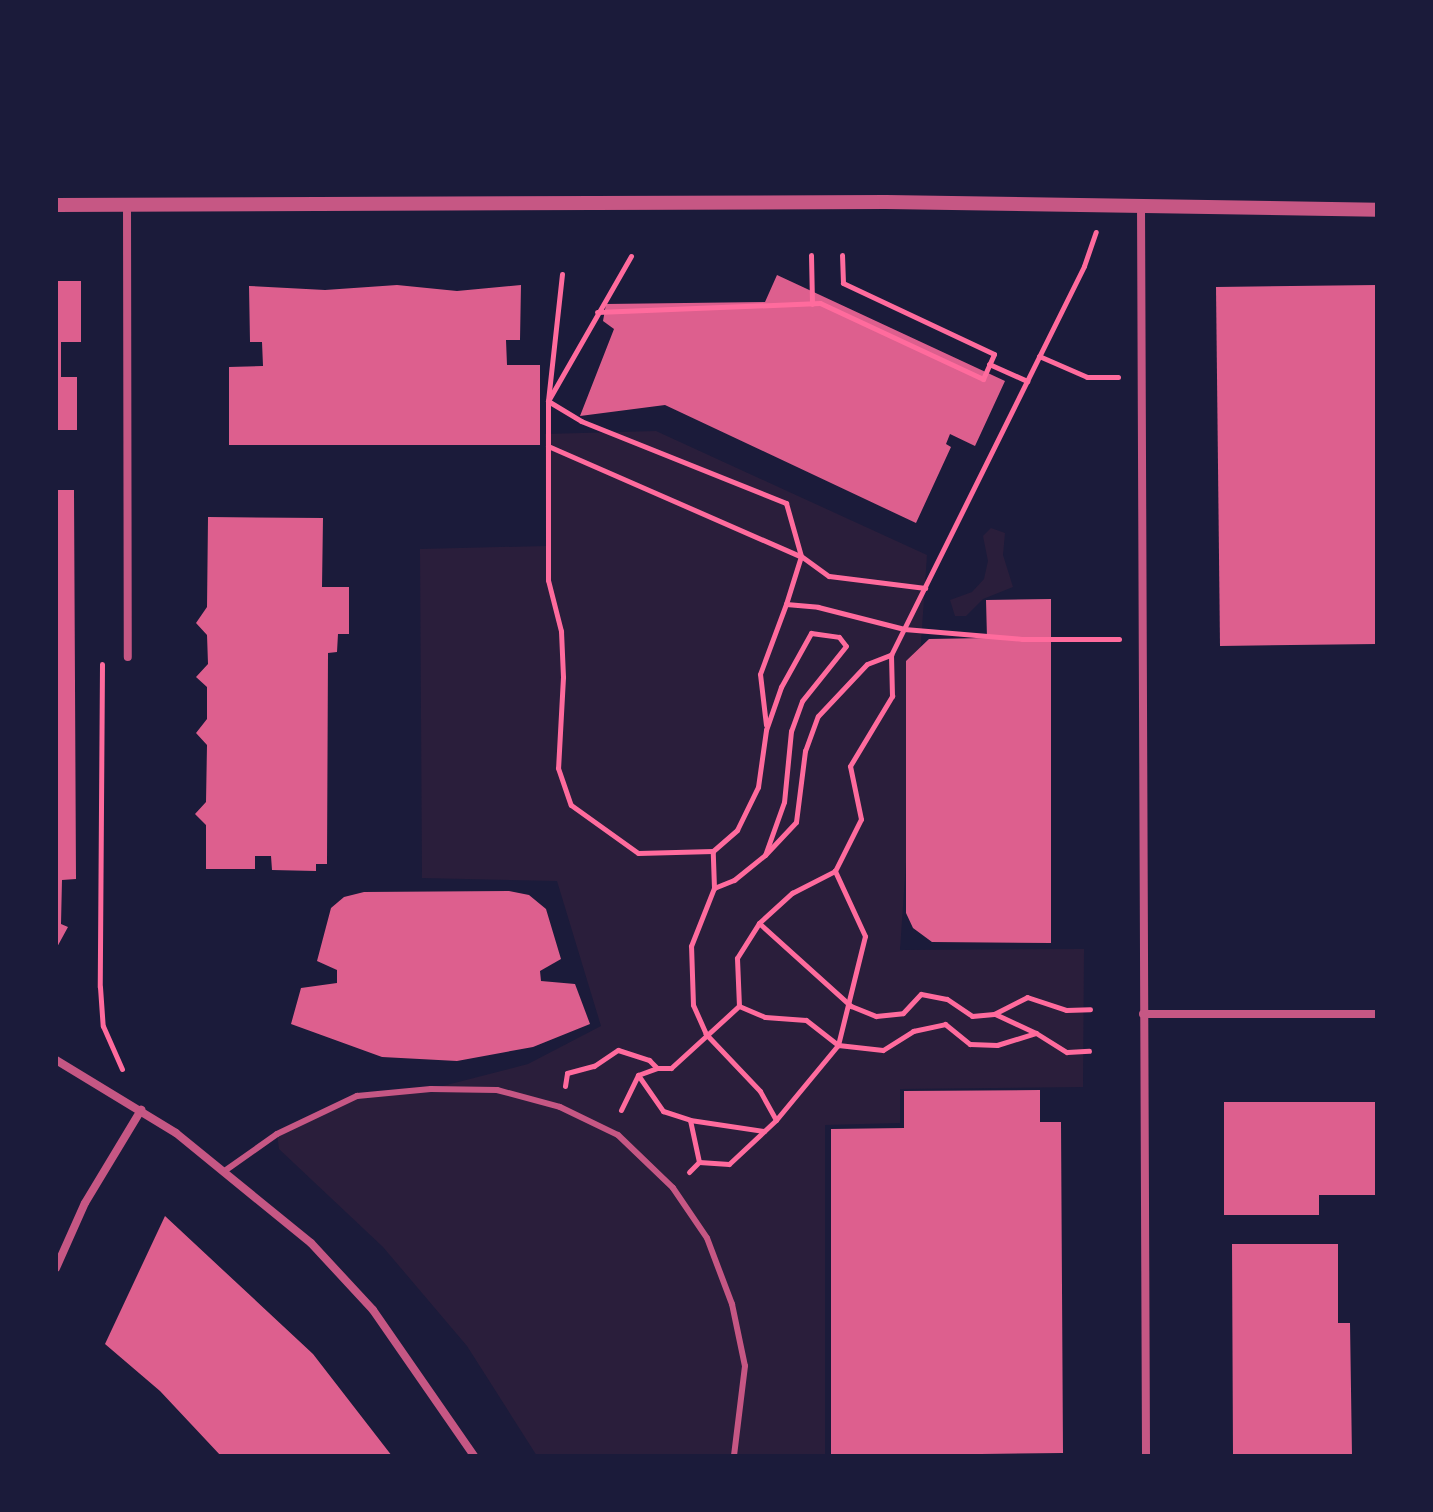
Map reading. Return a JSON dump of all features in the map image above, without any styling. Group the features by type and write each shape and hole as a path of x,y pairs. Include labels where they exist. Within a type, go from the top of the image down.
{"street":[{"path":"56,205 1141,205 1377,210"},
{"path":"127,205 128,657"},
{"path":"1141,205 1146,1456"},
{"path":"1143,1014 1377,1014"},
{"path":"56,1060 141,1110 226,1170 311,1243 373,1310 474,1456"},
{"path":"56,1268 85,1203 141,1110"}],"lane":[{"path":"226,1170 277,1134 357,1096 431,1089 497,1090 560,1107 618,1135 673,1188 707,1238 732,1304 745,1366 734,1456"}],"path":[{"path":"739,1006 737,958 759,923 792,893 835,871 861,819 850,766 892,696 891,655 1084,266 1105,205"},
{"path":"811,255 812,304"},
{"path":"597,312 812,304 983,379 994,354 843,283 842,255"},
{"path":"548,401 631,256"},
{"path":"562,274 548,401 548,580 561,631 563,677 558,768 571,805 638,853 713,851 737,830 758,787 766,730 781,687 811,633 839,637 846,646 802,701 791,731 784,802 765,855"},
{"path":"1039,356 1087,377"},
{"path":"989,364 1027,381"},
{"path":"548,401 581,421 786,503 801,556 760,674 766,730"},
{"path":"548,446 801,556 829,576 925,588"},
{"path":"786,604 818,607 904,629 1022,639 1143,639"},
{"path":"714,888 734,880 765,855 796,822 805,751 818,716 867,664 891,655"},
{"path":"128,657 102,659 100,987 103,1026 141,1110"},
{"path":"713,851 714,888 701,910 691,946 693,1005 706,1034 760,1091 776,1120"},
{"path":"690,1120 699,1162 729,1164 776,1120 838,1045 851,1006 865,936 835,871"},
{"path":"759,923 851,1006 876,1016 903,1013 921,994 947,999 972,1016 994,1014 1027,997 1066,1010 1090,1009"},
{"path":"622,1109 638,1075 657,1068 671,1068 739,1006"},
{"path":"739,1006 765,1017 806,1020 838,1045 883,1050 913,1031 945,1024 970,1044 997,1045 1036,1033"},
{"path":"994,1014 1036,1033 1067,1052 1089,1051"},
{"path":"560,1107 567,1073 594,1066 618,1050 649,1060 657,1068"},
{"path":"638,1075 663,1111 690,1120 765,1131"}],"shaded area":[{"path":"656,431 927,555 900,950 1084,949 1083,1087 900,1089 900,1123 825,1125 825,1456 537,1456 467,1346 383,1247 279,1149 277,1134 357,1096 431,1089 528,1064 601,1026 557,881 422,878 420,549 546,546 545,434"},
{"path":"991,528 1005,533 1003,555 1013,587 983,599 966,616 955,616 950,600 972,592 984,579 988,561 983,536"}],"building":[{"path":"777,275 1005,381 975,446 950,434 946,444 951,447 916,523 665,405 580,416 614,329 603,321 606,304 765,302"},
{"path":"56,281 81,281 81,342 61,342 61,377 77,377 77,430 56,430"},
{"path":"397,285 457,291 521,285 520,340 506,340 507,365 540,365 540,445 229,445 229,367 263,366 262,342 250,342 249,286 325,290"},
{"path":"1377,285 1377,644 1220,646 1216,287"},
{"path":"56,490 74,490 76,879 62,880 61,924 68,927 56,949"},
{"path":"208,517 323,518 322,587 349,587 349,634 338,634 337,652 328,653 327,864 316,864 316,871 272,870 271,856 255,856 255,869 206,869 206,825 195,814 206,802 207,745 196,733 207,719 207,687 196,677 208,664 207,635 196,623 207,607"},
{"path":"1051,599 1051,943 932,942 913,928 906,913 906,661 929,639 987,638 986,600"},
{"path":"509,891 529,895 546,909 561,959 540,971 541,981 575,984 590,1024 533,1047 457,1061 382,1057 291,1024 301,988 337,983 337,970 317,961 331,908 344,897 364,892"},
{"path":"1040,1090 1040,1122 1061,1122 1063,1453 831,1456 831,1129 904,1128 904,1091"},
{"path":"1224,1102 1377,1102 1377,1195 1319,1195 1319,1215 1224,1215"},
{"path":"165,1216 313,1354 392,1456 221,1456 160,1391 105,1344"},
{"path":"1232,1244 1338,1244 1338,1323 1350,1323 1352,1456 1233,1456"}]}
